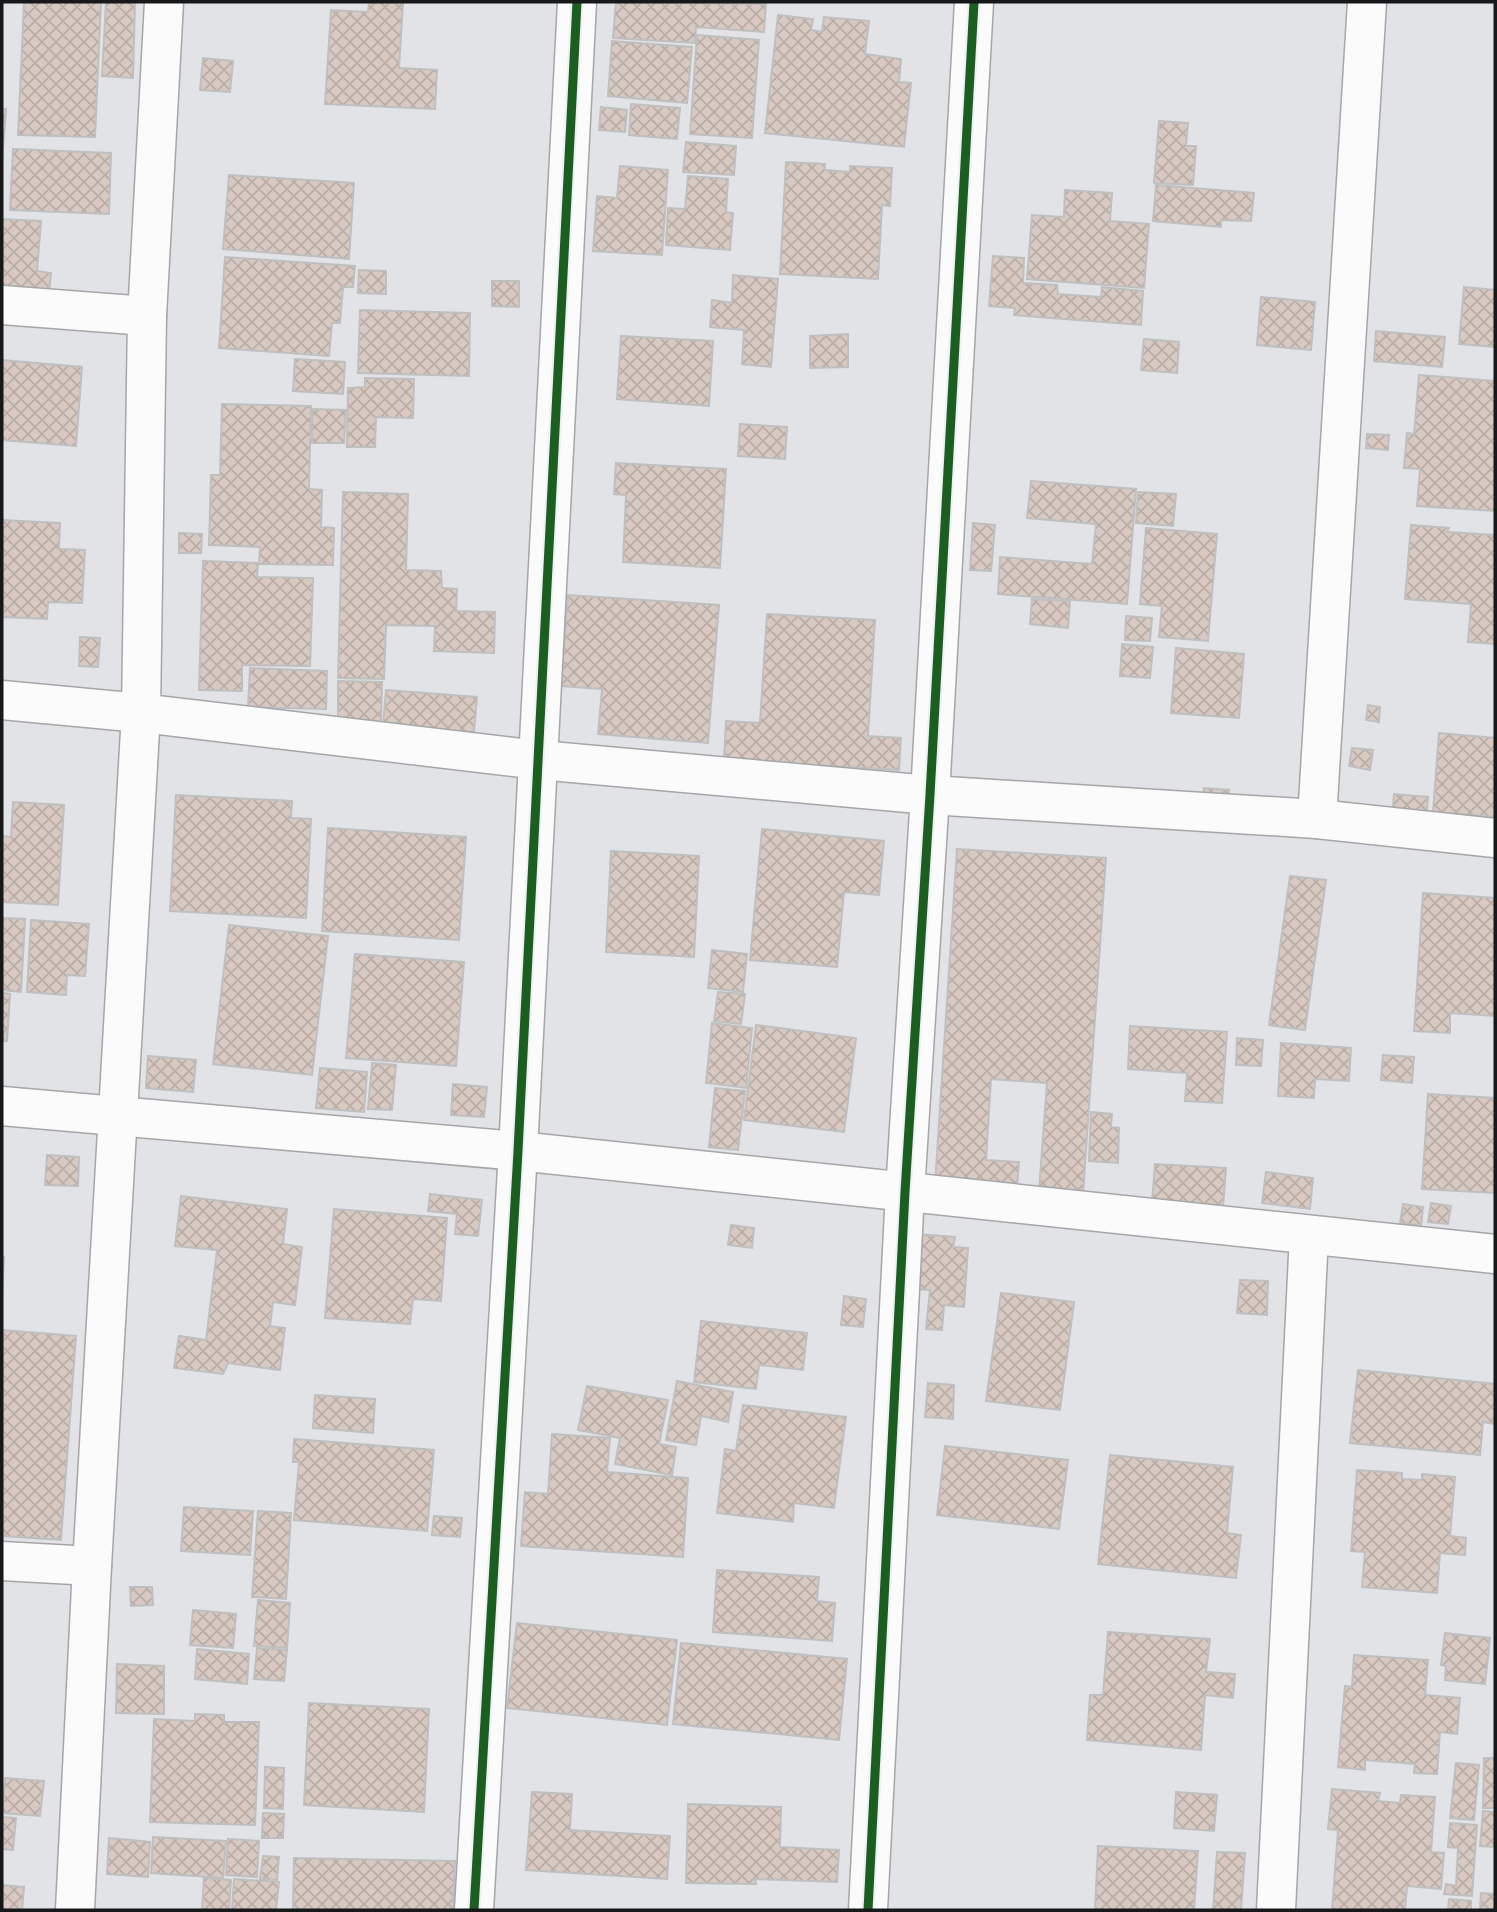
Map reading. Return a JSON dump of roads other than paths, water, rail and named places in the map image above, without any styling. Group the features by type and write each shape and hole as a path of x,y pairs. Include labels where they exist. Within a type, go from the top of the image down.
{"street":[{"path":"75,1910 141,713 147,316 164,2"},
{"path":"474,1910 518,1151 577,2"},
{"path":"867,1910 905,1192 974,2"},
{"path":"1317,819 1367,2"},
{"path":"2,305 147,316"},
{"path":"2,700 141,713 539,760 930,795 1317,819 1495,838"},
{"path":"2,1106 518,1151 1495,1254"},
{"path":"1276,1910 1309,1235"},
{"path":"2,1561 92,1566"}]}
